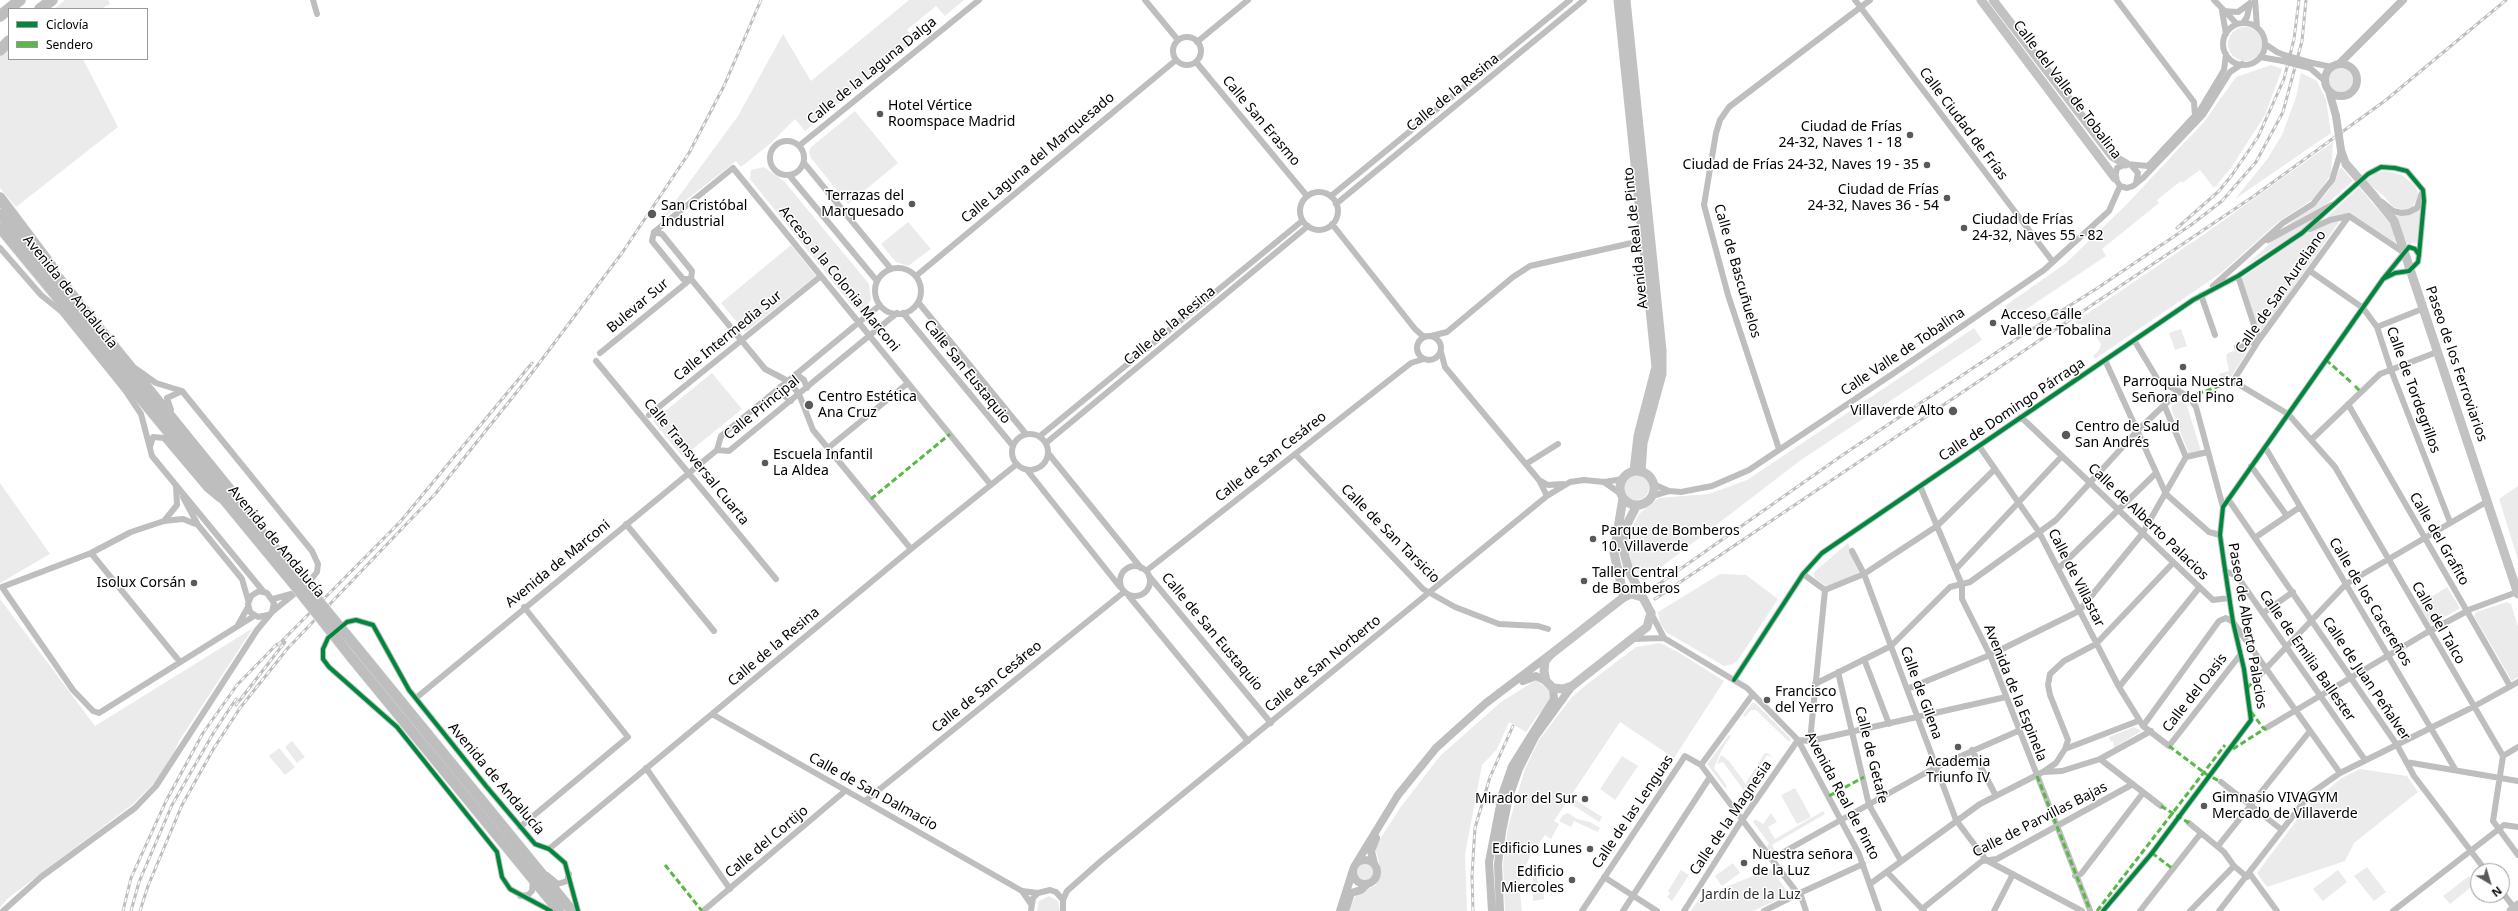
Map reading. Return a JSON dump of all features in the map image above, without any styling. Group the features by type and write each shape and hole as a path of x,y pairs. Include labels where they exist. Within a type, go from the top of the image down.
{"highway":[{"path":"10,8 20,0"},
{"path":"41,8 52,0"},
{"path":"47,8 56,0"},
{"path":"0,16 8,10"},
{"path":"0,42 8,35"},
{"path":"0,50 8,42"},
{"path":"0,198 51,266"}],"main road":[{"name":"Avenida Real de Pinto","path":"1618,0 1662,350 1662,374 1643,443 1637,472"},
{"name":"Avenida Real de Pinto","path":"1626,0 1649,239"},
{"name":"Calle del Valle de Tobalina","path":"1981,0 2118,182"},
{"name":"Calle del Valle de Tobalina","path":"1993,0 2112,156 2128,164"},
{"path":"2346,164 2394,221 2404,253"},
{"name":"Avenida de Andalucía","path":"0,214 294,578 532,878 560,911"},
{"name":"Avenida de Andalucía","path":"0,228 113,368 229,507 294,578"},
{"name":"Paseo de los Ferroviarios","path":"2404,253 2518,593"},
{"path":"1622,496 1630,503 1637,505 1643,504 1652,496 1653,484 1650,478 1637,472 1623,478 1620,486 1622,496 1614,553 1624,597"},
{"path":"1637,505 1626,526 1622,545 1629,571 1642,597 1649,605 1651,613 1647,627 1572,686 1563,689 1553,688 1546,681 1544,666 1550,655 1624,597 1631,594 1642,597"},
{"name":"Avenida de Andalucía","path":"355,654 514,840 572,911"}],"street":[{"path":"313,0 317,14"},
{"name":"Calle de la Laguna Dalga","path":"800,145 979,0"},
{"path":"1145,0 1178,40"},
{"path":"1197,42 1248,0"},
{"name":"Calle de la Resina","path":"1331,196 1570,0"},
{"name":"Calle de la Resina","path":"1336,204 1584,0"},
{"name":"Calle Ciudad de Frías","path":"1855,0 2053,262"},
{"name":"Calle de Bascuñuelos","path":"1779,449 1728,295 1704,205 1713,147 1720,120 1729,107 1870,0"},
{"path":"2117,0 2194,102 2195,116"},
{"path":"2214,0 2222,11 2240,23 2257,27"},
{"path":"2325,81 2327,73 2358,47 2403,0"},
{"path":"2222,11 2238,12 2252,1"},
{"path":"2226,34 2247,17 2252,1"},
{"path":"2226,54 2233,61 2242,64 2252,63 2260,57 2265,44 2263,34 2257,27 2252,1"},
{"path":"2222,11 2226,34 2224,44 2226,54 2224,70 2205,102 2195,116 2148,166 2128,164 2118,168 2118,182 2127,188 2136,183 2203,115 2230,72 2242,64"},
{"path":"1189,37 1197,42 1201,50 1196,62 1186,66 1176,60 1173,50 1178,40 1189,37"},
{"path":"2265,44 2283,58"},
{"path":"2336,116 2343,96 2353,91 2356,87 2357,81 2354,71 2354,57 2358,47"},
{"path":"2260,57 2283,58 2311,65 2347,65 2354,71"},
{"name":"Calle Laguna del Marquesado","path":"916,276 1176,60"},
{"name":"Calle San Erasmo","path":"1196,62 1307,196"},
{"path":"2311,65 2325,81 2329,91 2336,116 2341,150 2346,164"},
{"path":"2329,91 2343,96"},
{"path":"2194,102 2205,102"},
{"path":"791,140 800,145 805,156 804,163 799,171 789,175 782,175 772,167 770,156 772,149 782,141 791,140"},
{"name":"Calle de Domingo Párraga","path":"1734,680 1803,574 1822,553 2201,295 2260,246 2272,233 2313,204 2324,193 2332,180 2341,150"},
{"path":"804,163 891,269"},
{"path":"2128,164 2138,173 2136,183"},
{"path":"2342,198 2368,174 2381,167 2407,171 2423,190 2424,201 2418,262 2409,271 2395,273 2383,279"},
{"name":"Acceso a la Colonia Marconi","path":"654,232 733,168 991,485"},
{"path":"789,175 877,281"},
{"name":"Calle Valle de Tobalina","path":"1652,496 1669,491 1688,490 1731,479 1779,449 2033,278 2053,262 2109,211 2118,182"},
{"path":"2373,195 2394,210 2402,213 2416,208 2423,190"},
{"path":"1318,192 1331,196 1336,204 1336,218 1332,224 1319,230 1308,226 1302,221 1300,208 1307,196 1318,192"},
{"name":"Calle de Domingo Párraga","path":"2260,246 2342,198"},
{"name":"Calle de Domingo Párraga","path":"2201,295 2238,276 2302,233 2342,198"},
{"name":"Avenida de Andalucía","path":"0,204 132,366"},
{"path":"2302,233 2330,220 2349,216 2404,253 2409,248 2415,249 2419,255"},
{"name":"Calle de San Aureliano","path":"2233,381 2259,340 2349,216"},
{"name":"Calle de la Resina","path":"1040,436 1302,221"},
{"path":"1332,224 1422,339"},
{"name":"Calle de la Resina","path":"1046,443 1308,226"},
{"path":"691,279 683,279 652,241 654,232 662,234 692,271 691,279 765,369 788,381 799,394 808,422 911,549"},
{"path":"1422,339 1447,332 1513,277 1530,266 1649,239"},
{"path":"0,248 41,295 81,329"},
{"name":"Paseo de Alberto Palacios","path":"2108,910 2250,724 2252,711 2233,622 2220,535 2223,507 2383,279 2404,253"},
{"path":"902,268 916,276 921,289 918,302 912,309 900,313 885,309 880,305 875,290 877,281 882,275 891,269 902,268"},
{"name":"Calle de Tordegrillos","path":"2310,271 2363,308 2377,327 2391,370 2450,522"},
{"name":"Calle Intermedia Sur","path":"649,415 821,276"},
{"path":"2237,347 2259,340 2238,276"},
{"name":"Bulevar Sur","path":"600,353 691,279"},
{"path":"2201,295 2215,334"},
{"name":"Calle San Eustaquio","path":"918,302 1026,434"},
{"name":"Calle Principal","path":"880,305 721,436 717,450 729,451 900,313"},
{"path":"2377,327 2422,309"},
{"path":"62,312 125,390"},
{"name":"Calle San Eustaquio","path":"900,313 1012,446"},
{"path":"1432,360 1441,349 1447,332"},
{"path":"1431,336 1438,340 1445,367"},
{"path":"1422,339 1417,352 1424,359 1432,360 1445,367 1526,464 1538,480 1546,496"},
{"path":"2134,340 2158,380 2189,397 2196,407 2223,507"},
{"name":"Calle de San Cesáreo","path":"1411,363 1417,352"},
{"path":"2311,440 2380,374 2437,352"},
{"name":"Calle de San Cesáreo","path":"1145,572 1411,363 1424,359"},
{"path":"2105,360 2166,494 2209,532 2220,535"},
{"name":"Calle Transversal Cuarta","path":"596,361 776,579"},
{"path":"132,366 253,514 294,578"},
{"path":"3,911 41,877 135,808 156,786 257,630 270,614 309,582 317,572 318,564 312,551 182,391 156,383 132,366"},
{"path":"113,368 141,414 152,456 263,592 273,599"},
{"path":"796,374 804,380 807,388"},
{"name":"Calle del Talco","path":"2233,381 2288,414 2335,467 2386,558 2502,756"},
{"path":"828,448 908,383"},
{"path":"780,387 782,394 791,401"},
{"path":"182,391 167,398 168,405 187,432"},
{"path":"1814,684 1891,646 1950,587 1970,582 2056,520 2138,430 2158,410 2164,407 2179,391"},
{"name":"Calle del Grafito","path":"2348,404 2510,686"},
{"path":"2164,407 2186,457"},
{"name":"Calle de Alberto Palacios","path":"2021,417 2212,600 2229,598"},
{"path":"1026,470 1040,466 1046,461 1048,453 1046,443 1040,436 1026,434 1015,441 1012,446 1012,453 1017,464 1026,470 1248,740"},
{"path":"150,448 153,437 164,438 207,489 229,507"},
{"path":"1526,464 1558,444"},
{"name":"Calle de Villastar","path":"1979,446 2039,532 2096,644 2138,721 2169,746"},
{"name":"Calle de los Cacereños","path":"2265,447 2456,769"},
{"name":"Avenida de Marconi","path":"416,698 524,607 717,450"},
{"path":"1907,689 1990,655 2079,611 2142,534 2186,457 2208,452"},
{"name":"Calle de San Eustaquio","path":"1048,453 1271,723"},
{"name":"Calle de San Tarsicio","path":"1295,454 1423,589 1455,607 1499,624 1538,626 1548,629"},
{"path":"1956,570 2062,456"},
{"name":"Calle de la Resina","path":"549,849 911,549 1017,464"},
{"path":"2251,466 2287,516"},
{"path":"1825,590 1864,574 1937,526 1995,469"},
{"path":"2058,568 2156,473"},
{"name":"Calle de San Norberto","path":"1063,900 1067,891 1102,860 1546,496 1566,484 1584,480 1604,482 1623,478"},
{"path":"1538,480 1548,485 1566,484"},
{"name":"Calle de San Norberto","path":"1604,482 1622,496"},
{"name":"Calle Valle de Tobalina","path":"1653,484 1669,491"},
{"path":"164,521 177,505 176,485"},
{"path":"176,485 198,525 242,579 248,600 248,607 237,626"},
{"name":"Avenida de la Espinela","path":"1920,486 1962,585 1962,599 1990,655 2018,731 2089,910"},
{"name":"Calle de Juan Peñalver","path":"2228,499 2256,537 2397,745 2414,776 2480,863"},
{"path":"2256,679 2346,584 2386,558 2488,501"},
{"path":"2256,537 2300,507"},
{"path":"198,525 183,520 164,521 131,532 91,553 2,587 69,684 94,711 103,712 237,626 256,617 270,614"},
{"path":"626,524 714,631"},
{"name":"Calle de Gilena","path":"1852,550 1864,574 1956,820 1986,860"},
{"path":"91,553 180,662"},
{"path":"1870,884 1956,820 1996,796 2036,776 2056,763 2065,749 2068,740 2050,695 2048,685 2050,674 2064,661 2096,644 2173,564"},
{"path":"1130,567 1145,572 1148,588 1145,592 1134,596 1124,591 1121,575 1124,570 1130,567"},
{"name":"Calle de Emilia Ballester","path":"2225,571 2237,576 2365,760"},
{"path":"1803,574 1825,590"},
{"path":"2119,687 2199,588"},
{"path":"1810,741 1814,684 1825,590"},
{"name":"Calle de San Cesáreo","path":"865,801 1124,591"},
{"path":"248,600 254,593 263,592"},
{"path":"2263,613 2293,592"},
{"path":"273,599 294,593"},
{"path":"2266,728 2429,631 2466,611 2518,593"},
{"path":"270,614 273,599"},
{"path":"248,607 256,617 257,630"},
{"path":"520,827 628,737 524,607"},
{"path":"1632,639 1664,638 1651,613"},
{"path":"2144,726 2219,621 2226,618 2233,622 2340,773"},
{"name":"Avenida de Andalucía","path":"520,896 513,892 505,883 497,852 397,728 329,667 323,659 323,649 328,638 351,621 365,621 373,625 416,698 520,827 535,844 549,849 565,863 570,874 578,911"},
{"name":"Avenida Real de Pinto","path":"1664,638 1734,680 1754,694 1798,740 1841,819 1863,864 1879,911"},
{"path":"1340,911 1353,868 1398,795 1436,748 1486,703 1550,655"},
{"name":"Calle del Oasis","path":"2169,746 2240,655"},
{"path":"1864,659 1889,724"},
{"name":"Calle de Getafe","path":"1838,672 1854,732 1869,805 1901,861"},
{"path":"1345,911 1351,893 1361,890 1376,877 1377,873 1371,851 1379,832 1418,775 1439,751 1471,721 1527,679 1536,676 1546,681"},
{"path":"2219,911 2249,875 2310,794 2340,773 2473,707 2518,682"},
{"path":"1500,911 1498,871 1502,832 1519,770 1532,736 1572,686"},
{"path":"1492,911 1489,862 1502,795 1512,766 1554,699 1553,688"},
{"path":"1754,694 1701,765 1771,859 1800,894 1806,911"},
{"path":"1798,740 1810,741 2006,698"},
{"name":"Calle de San Dalmacio","path":"712,714 1022,891 1038,893 1044,890 1056,892"},
{"path":"2065,749 2138,721"},
{"path":"1771,859 1936,767 2018,731"},
{"path":"2043,772 2062,771 2100,759 2151,731"},
{"path":"2218,846 2249,809 2249,804 2310,731"},
{"name":"Calle de la Magnesia","path":"1684,911 1742,821 1798,740"},
{"path":"2518,747 2502,756 2493,821 2518,855"},
{"path":"1972,750 1996,796"},
{"name":"Calle de las Lenguas","path":"1582,911 1685,756 1701,765"},
{"path":"2100,759 2161,806"},
{"path":"2406,762 2456,769 2518,781"},
{"path":"646,768 730,889"},
{"path":"1623,911 1710,777"},
{"path":"2221,782 2282,830"},
{"name":"Calle de Parvillas Bajas","path":"1923,910 1986,860 1997,859 2133,784"},
{"name":"Calle del Cortijo","path":"703,911 845,791"},
{"path":"2075,876 2081,874 2143,793"},
{"path":"2189,823 2218,846 2234,866 2249,875 2277,911"},
{"path":"2393,911 2498,829 2504,825 2518,827"},
{"path":"2140,911 2201,833"},
{"name":"Avenida de Andalucía","path":"514,840 524,846 549,877 558,884 567,881 570,874"},
{"path":"1353,868 1362,860 1368,860 1374,864"},
{"path":"1986,860 2082,911"},
{"path":"1764,911 1863,864"},
{"path":"2190,911 2234,866"},
{"path":"1353,868 1356,880 1367,884"},
{"path":"1887,872 1923,910"},
{"path":"1994,911 2012,874"},
{"path":"1604,877 1657,911"},
{"path":"520,896 528,895 532,891 532,878"},
{"name":"Calle de San Dalmacio","path":"1022,891 1031,904"},
{"path":"1056,892 1067,891"},
{"path":"1056,892 1063,900 1063,911"},
{"path":"1031,911 1031,904 1038,893"},
{"path":"520,896 551,911"},
{"path":"2089,910 2096,911"}],"green space":[{"path":"65,0 108,0 110,4 103,8 55,8"},
{"path":"909,0 964,0 945,16 936,6 907,30 916,40 805,131 795,119 771,143 741,167 736,161 663,218 738,116 783,34 811,81"},
{"path":"2242,27 2248,27 2257,32 2261,38 2261,50 2257,56 2248,61 2242,61 2233,56 2228,47 2228,41 2233,32"},
{"path":"8,47 8,60 84,60 118,127 16,207 0,188 0,53"},
{"path":"2271,65 2282,69 2265,115 2231,168 2214,188 2200,170 2182,183 2181,181 2157,200 2159,203 2102,249 2106,256 2013,318 2005,306 2066,263 2125,206 2204,122 2236,77"},
{"path":"2341,68 2349,72 2353,80 2349,88 2341,92 2333,88 2329,80 2333,72"},
{"path":"2301,73 2317,81 2326,100 2331,133 2235,199 2268,158 2282,135 2296,97"},
{"path":"855,111 898,163 848,204 811,158 809,152 811,147"},
{"path":"2333,142 2331,174 2315,198 2278,222 2221,273 2095,359 2093,356 2099,350 2101,344 2088,325 2077,324 2075,322 2206,233"},
{"path":"764,167 784,181 869,284 871,300 864,309 855,309 750,179 751,170"},
{"path":"2341,167 2353,181 2321,209 2276,233 2319,202 2329,190"},
{"path":"2385,171 2402,175 2415,186 2419,195 2412,208 2406,211 2393,207 2383,195 2365,181 2376,173"},
{"path":"2359,187 2391,225 2397,247 2344,214 2326,218"},
{"path":"2421,207 2417,243 2405,243 2394,214 2407,215"},
{"path":"2325,211 2305,228 2245,266 2277,237"},
{"path":"908,222 931,249 908,266 896,262 881,244"},
{"path":"2328,222 2339,222 2260,335 2242,278 2310,231"},
{"path":"791,245 816,276 745,332 721,303"},
{"path":"1974,328 1982,340 1801,460 1643,581 1632,565 1629,548 1630,532 1639,514 1659,498 1709,494 1747,480"},
{"path":"2181,329 2187,346 2175,350 2169,333"},
{"path":"2252,344 2229,380 2222,382 2219,374 2229,371 2226,356 2228,353"},
{"path":"712,373 742,409 683,457 653,421"},
{"path":"2178,401 2184,402 2187,406 2201,451 2189,454 2171,407"},
{"path":"1636,474 1645,478 1649,487 1645,496 1636,500 1627,496 1623,487 1627,478"},
{"path":"0,483 50,554 0,583"},
{"path":"2518,486 2518,560 2499,499"},
{"path":"1848,543 1860,572 1827,587 1815,578 1813,573"},
{"path":"1720,574 1746,575 1778,599 1738,660 1733,664 1724,666 1666,632 1660,623 1658,612"},
{"path":"2447,587 2460,608 2431,625 2419,605"},
{"path":"0,599 95,726 253,628 179,741 167,770 133,804 7,899 0,908"},
{"path":"2507,602 2511,604 2518,627 2518,677 2512,681 2474,616 2476,612"},
{"path":"1660,643 1678,652 1724,681 1674,758 1620,722 1554,821 1559,824 1551,839 1545,835 1530,856 1519,883 1522,911 1505,911 1503,864 1508,827 1525,769 1539,740 1572,697 1586,685 1636,647"},
{"path":"1536,680 1550,691 1550,704 1537,716 1526,732 1509,722 1497,749 1482,765 1465,854 1467,911 1348,911 1356,895 1376,885 1380,867 1375,847 1400,808 1440,756 1501,702"},
{"path":"1752,703 1755,703 1791,739 1789,742 1756,710 1751,710 1745,717 1743,715"},
{"path":"2134,727 2141,731 2114,748 2113,741 2111,742 2109,737"},
{"path":"1729,735 1731,736 1722,749 1714,768 1727,786 1725,788 1707,764"},
{"path":"292,741 305,757 297,763 285,747"},
{"path":"279,748 295,767 285,775 269,756"},
{"path":"1765,753 1769,754 1773,758 1767,755 1750,781 1755,786 1763,781 1754,794 1746,783"},
{"path":"1721,755 1729,761 1753,794 1750,799 1723,762 1717,764"},
{"path":"1622,756 1638,766 1615,800 1600,789"},
{"path":"2360,769 2407,776 2418,792 2354,843 2345,861 2267,887 2257,873 2303,812 2340,779"},
{"path":"1795,788 1811,817 1797,824 1781,795"},
{"path":"1574,799 1602,817 1599,822 1573,805"},
{"path":"1823,811 1825,814 1772,845 1776,853 1773,855 1767,847 1769,843 1753,822 1755,819 1763,824 1771,813 1777,822 1768,827 1775,839"},
{"path":"1568,813 1577,819 1590,822 1600,828 1598,832 1574,821 1571,827 1559,821 1563,815"},
{"path":"1733,863 1740,873 1722,886 1715,876"},
{"path":"1365,864 1371,866 1373,872 1371,878 1365,880 1359,878 1357,872 1359,866"},
{"path":"2367,867 2386,892 2374,901 2354,876"},
{"name":"Jardín de la Luz","path":"1771,869 1789,894 1753,911 1691,911 1700,897"},
{"path":"1681,870 1689,875 1672,901 1667,897 1670,893 1668,891"},
{"path":"2338,870 2347,882 2323,901 2313,889"},
{"path":"1536,876 1540,889 1543,889 1544,899 1533,901 1533,877"},
{"path":"2469,876 2470,877 2470,888 2450,904 2443,896"},
{"path":"1049,896 1058,901 1060,911 1037,911 1039,901"}],"railway":[{"path":"140,911 148,886 182,805 214,748 240,708 288,648 436,493 528,378 622,253 689,153 724,86 761,0"},
{"path":"2177,228 2219,191 2258,137 2284,79 2294,39 2299,0"},
{"path":"1649,591 1844,454 2018,338 2096,289 2191,225 2222,201 2256,162 2283,112 2302,41 2306,0"},
{"path":"1655,599 2254,196 2386,100 2506,0"},
{"path":"278,645 400,522 532,363"},
{"path":"236,705 285,642"},
{"path":"123,911 131,878 166,801 203,733 237,685 277,644"},
{"path":"131,911 139,882 172,805 214,732 236,699"},
{"path":"1473,911 1472,875 1475,828 1490,777 1513,726"}],"marked path":[{"path":"2326,360 2352,383"},
{"path":"2189,397 2233,381"},
{"path":"2355,386 2361,392"},
{"path":"871,499 950,434"},
{"path":"2247,688 2256,679"},
{"path":"2251,712 2264,729"},
{"path":"2233,749 2266,728"},
{"path":"2097,911 2225,745"},
{"path":"2169,746 2206,774 2221,782"},
{"path":"2037,776 2090,910"},
{"path":"1829,796 1864,777"},
{"path":"2161,806 2189,823"},
{"path":"2152,853 2173,869"},
{"path":"665,865 702,911"}],"cycle path":[{"path":"1734,680 1803,574 1822,553 2193,300 2238,276 2302,233 2368,174 2381,167 2407,171 2423,190 2424,201 2418,262 2409,271 2395,273 2383,279"},
{"path":"2103,911 2152,853 2251,720 2244,669 2233,622 2220,535 2223,507 2383,279 2409,247 2415,249 2419,255"},
{"path":"551,911 510,889 502,877 497,852 397,727 329,667 323,659 323,649 328,638 347,622 356,620 373,625 409,690 486,786 535,844 549,849 565,863 578,911"}],"place":[{"name":"Hotel Vértice Roomspace Madrid","path":"880,114"},
{"name":"Ciudad de Frías 24-32, Naves 1 - 18","path":"1910,135"},
{"name":"Ciudad de Frías 24-32, Naves 19 - 35","path":"1927,165"},
{"name":"Ciudad de Frías 24-32, Naves 36 - 54","path":"1947,198"},
{"name":"Terrazas del Marquesado","path":"912,204"},
{"name":"San Cristóbal Industrial","path":"652,214"},
{"name":"Ciudad de Frías 24-32, Naves 55 - 82","path":"1964,228"},
{"name":"Acceso Calle Valle de Tobalina","path":"1993,323"},
{"name":"Parroquia Nuestra Señora del Pino","path":"2183,367"},
{"name":"Centro Estética Ana Cruz","path":"809,405"},
{"name":"Villaverde Alto","path":"1953,411"},
{"name":"Centro de Salud San Andrés","path":"2066,435"},
{"name":"Escuela Infantil La Aldea","path":"765,463"},
{"name":"Parque de Bomberos 10. Villaverde","path":"1593,539"},
{"name":"Taller Central de Bomberos","path":"1584,581"},
{"name":"Isolux Corsán","path":"194,583"},
{"name":"Francisco del Yerro","path":"1767,700"},
{"name":"Academia Triunfo IV","path":"1958,747"},
{"name":"Mirador del Sur","path":"1585,799"},
{"name":"Gimnasio VIVAGYM Mercado de Villaverde","path":"2204,806"},
{"name":"Edificio Lunes","path":"1590,849"},
{"name":"Nuestra señora de la Luz","path":"1744,863"},
{"name":"Edificio Miercoles","path":"1572,880"}]}
